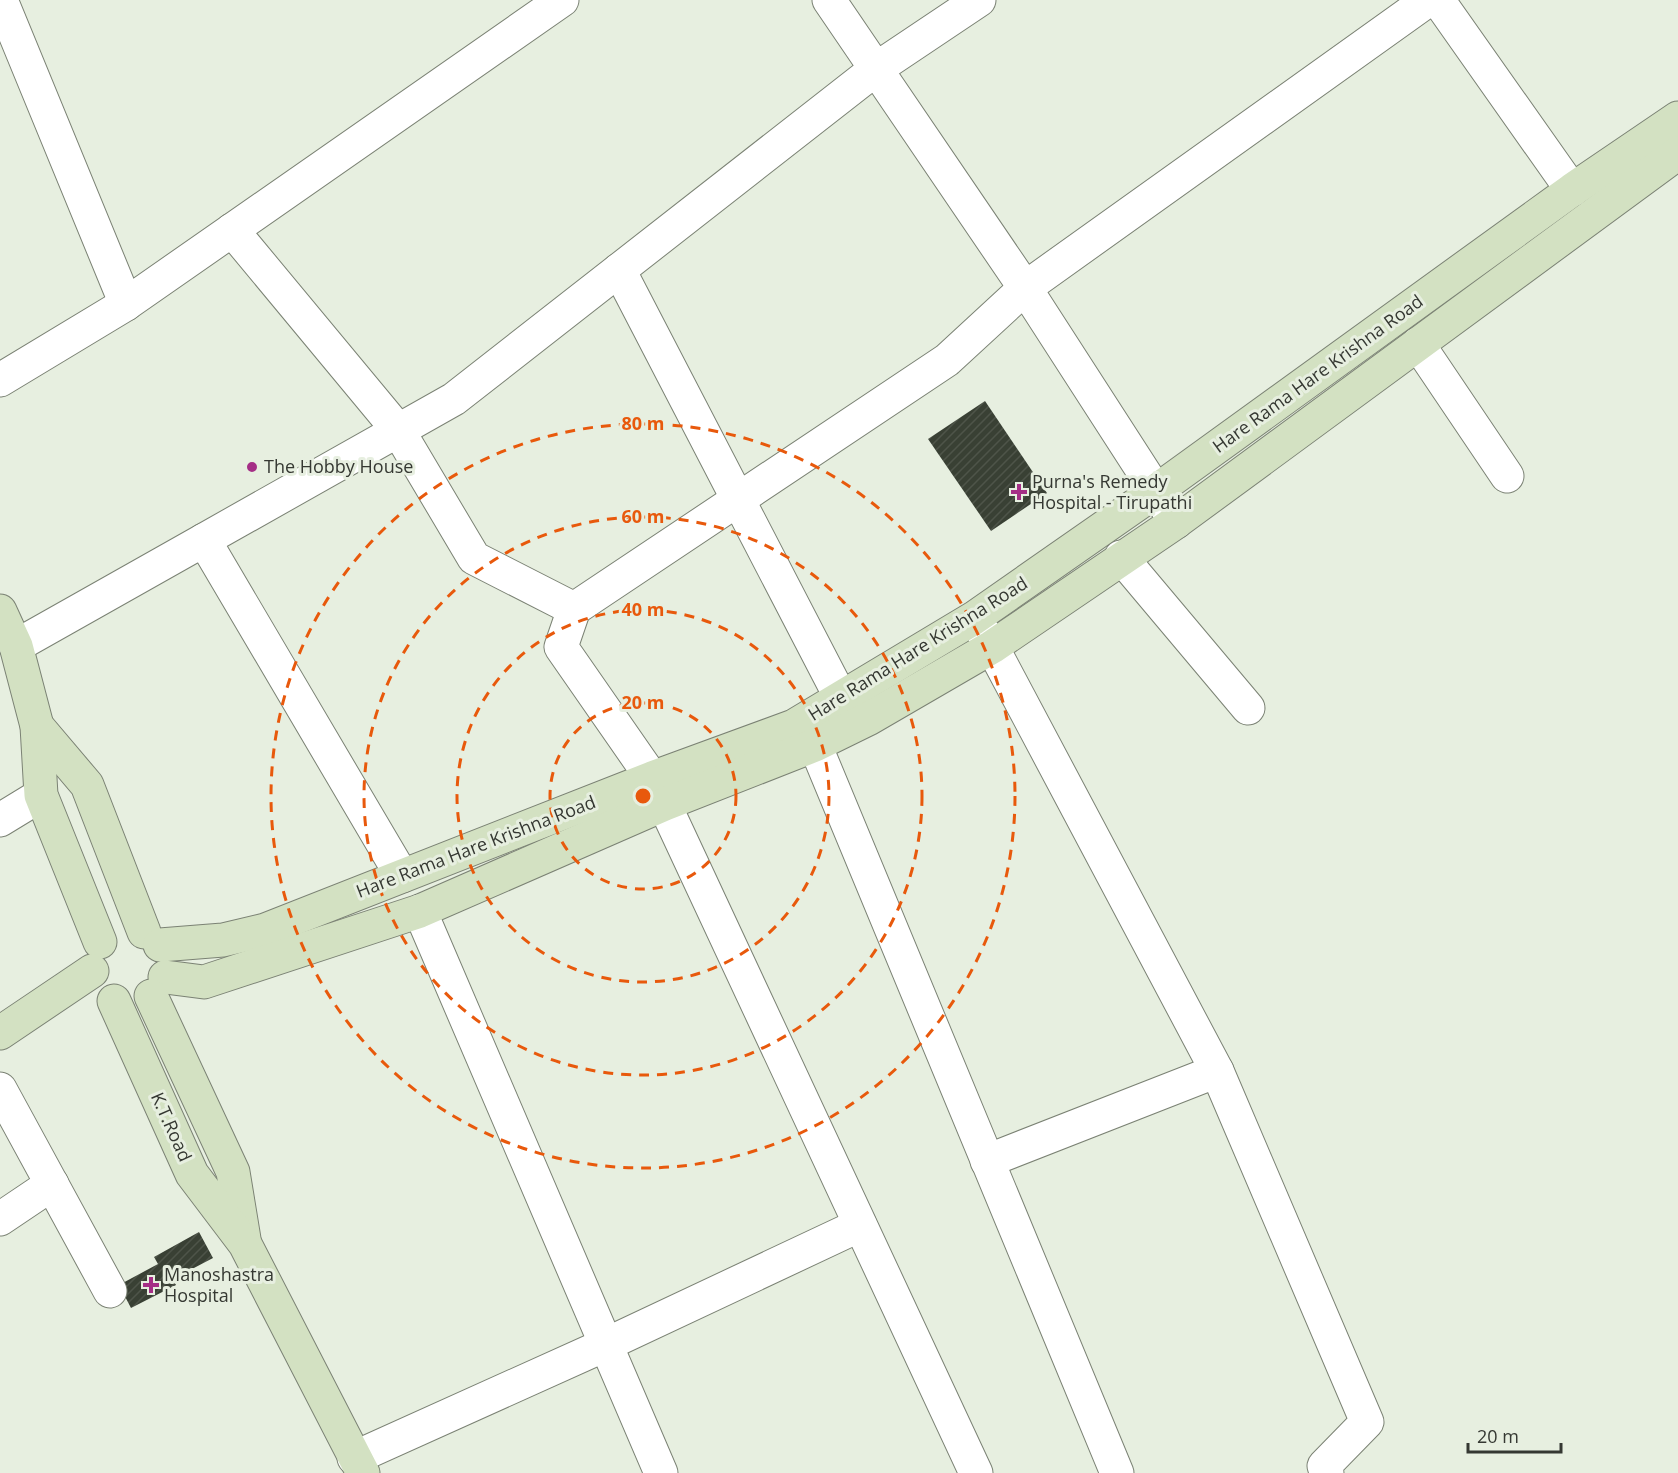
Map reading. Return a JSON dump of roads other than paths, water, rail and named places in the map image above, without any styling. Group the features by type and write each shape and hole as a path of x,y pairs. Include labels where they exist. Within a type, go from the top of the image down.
{"street":[{"path":"1,0 126,304"},
{"path":"0,380 126,304 562,0"},
{"path":"829,0 1025,288 1176,522"},
{"path":"16,646 454,399 876,69 979,0"},
{"path":"976,1473 658,791 561,647 574,609 947,360 1025,288 1428,0"},
{"path":"1438,0 1572,190"},
{"name":"Hare Rama Hare Krishna Road","path":"158,987 204,982 420,911 658,791 794,726 974,618 1156,491 1572,190 1678,118"},
{"name":"Hare Rama Hare Krishna Road","path":"152,938 223,940 265,930 402,876 658,791 815,745 868,718 992,647 1121,557 1176,522 1678,153"},
{"path":"232,230 398,430 474,558 574,609"},
{"path":"619,270 841,698"},
{"path":"1418,344 1507,476"},
{"path":"204,540 402,876"},
{"path":"1121,557 1248,708"},
{"path":"0,611 16,646 37,726 41,795 96,957 100,989 114,1001 134,1003 158,987 166,960 152,938 87,785 37,726"},
{"path":"974,618 992,647 1217,1071 1367,1422 1321,1471"},
{"path":"815,745 1117,1473"},
{"path":"0,820 41,795"},
{"path":"420,911 661,1473"},
{"path":"0,1034 96,957 121,930 152,938"},
{"name":"K.T.Road","path":"158,987 233,1172 244,1244"},
{"name":"K.T.Road","path":"114,1001 192,1174 244,1244 359,1465"},
{"path":"987,1161 1217,1071"},
{"path":"0,1089 110,1292"},
{"path":"0,1219 52,1184"},
{"path":"359,1465 607,1344 861,1225"}],"place":[{"name":"The Hobby House","path":"252,467"},
{"name":"Purna's Remedy Hospital - Tirupathi","path":"1019,492"},
{"name":"Manoshastra Hospital","path":"151,1285"}]}
